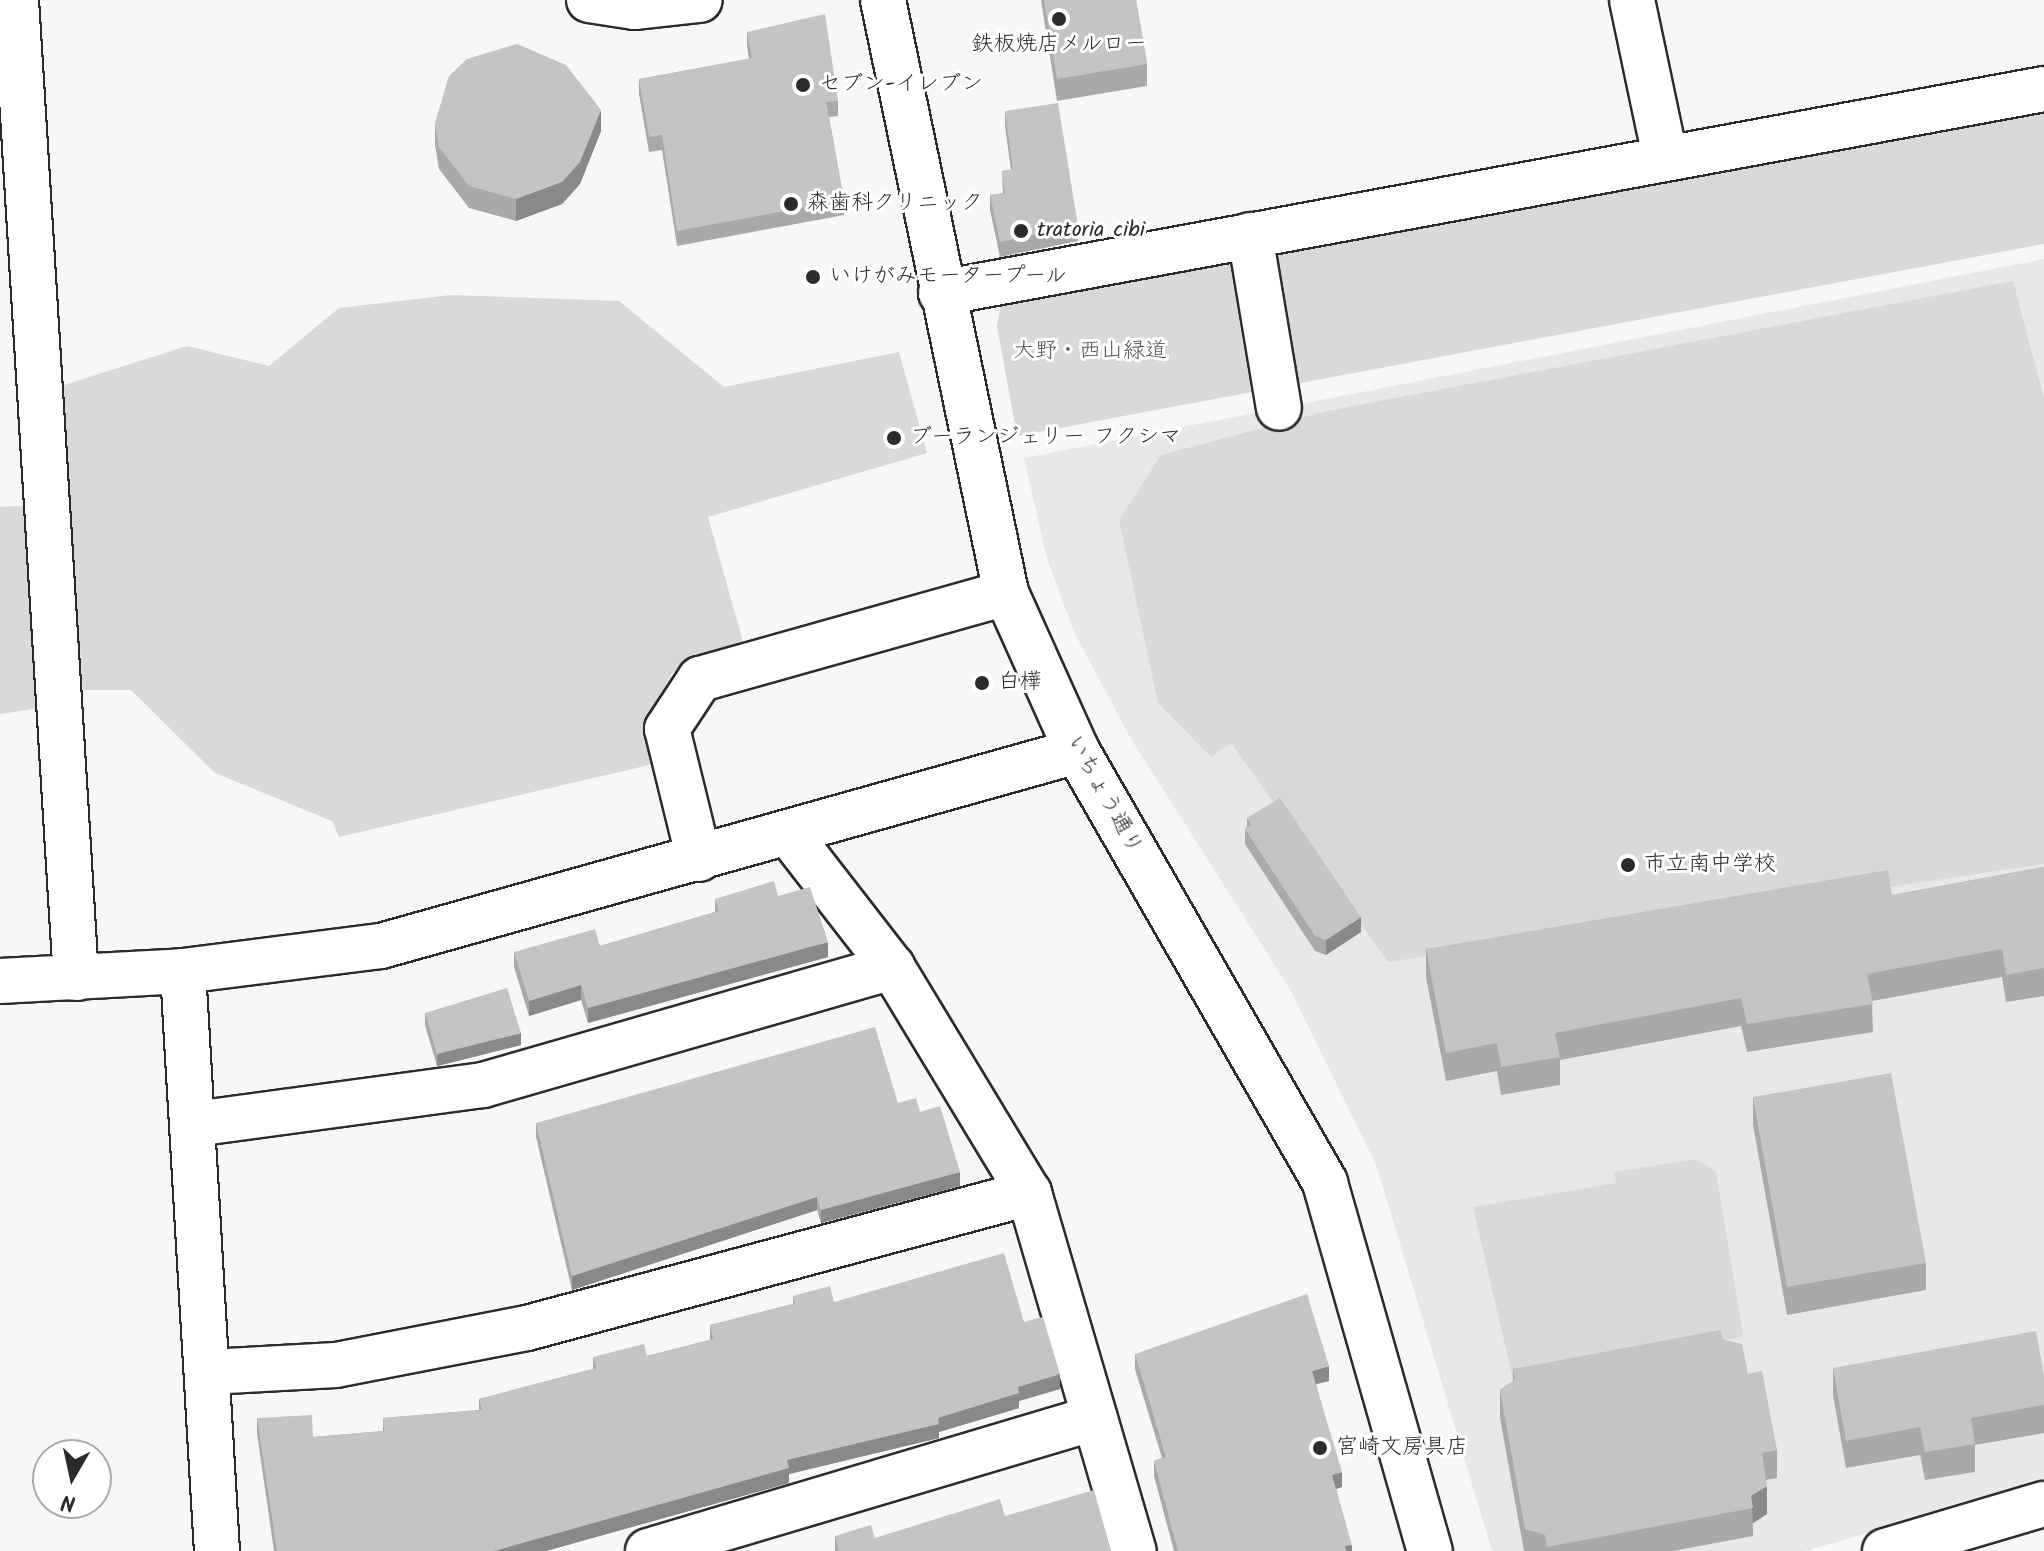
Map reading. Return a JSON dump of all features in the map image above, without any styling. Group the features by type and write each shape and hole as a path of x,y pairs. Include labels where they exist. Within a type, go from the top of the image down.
{"street":[{"path":"16,0 76,978"},
{"path":"589,0 634,7 700,0"},
{"name":"いちょう通り","path":"883,0 941,293 1006,593 1077,751 1325,1183 1430,1551"},
{"path":"1632,0 1665,157"},
{"path":"941,293 2044,89"},
{"path":"1250,235 1279,408"},
{"path":"699,859 667,729 700,679 1006,593"},
{"path":"0,981 183,971 381,946 1077,751"},
{"path":"789,834 892,967 1029,1193 1134,1551"},
{"path":"194,1124 483,1085 892,967"},
{"path":"183,971 209,1372 217,1551"},
{"path":"209,1372 336,1365 527,1328 1029,1193"},
{"path":"648,1551 1095,1418"},
{"path":"1885,1551 2044,1504"}],"shaded area":[{"name":"市立南中学校","path":"2044,259 2044,1483 1805,1551 1492,1551 1377,1167 1291,991 1131,739 1075,634 1047,559 1024,458"}],"green space":[{"name":"大野・西山緑道","path":"2044,111 2044,244 1017,436 997,326 1002,298"},
{"path":"2013,281 2044,398 2044,864 1388,962 1231,743 1211,757 1158,703 1119,520 1161,455 1327,411"},
{"path":"451,295 619,301 724,387 899,352 927,453 708,517 744,645 672,673 648,720 658,763 339,837 332,821 215,773 131,690 83,690 61,386 187,346 269,366 339,308"},
{"path":"35,505 47,707 0,714 0,507"},
{"path":"1697,1159 1716,1172 1743,1336 1650,1364 1515,1388 1473,1207 1616,1183 1614,1172"}],"building":[{"path":"1044,0 1136,0 1147,64 1057,79"},
{"path":"825,14 838,101 826,102 844,200 677,231 662,135 649,137 639,79 752,58 747,32"},
{"path":"517,44 566,65 601,110 580,162 562,182 516,199 469,186 439,147 435,123 449,76 467,59"},
{"path":"1058,103 1078,226 1000,242 990,195 1005,193 1002,171 1013,169 1005,111"},
{"path":"1280,798 1361,917 1326,940 1315,936 1245,829 1251,825 1247,818"},
{"path":"2044,867 2044,968 2006,975 2002,949 1867,974 1873,1004 1747,1024 1741,998 1555,1033 1560,1057 1501,1067 1497,1043 1446,1053 1426,949 1888,870 1892,895"},
{"path":"774,881 778,896 810,887 828,942 588,1008 581,985 529,1001 514,952 595,929 600,946 719,911 715,899"},
{"path":"507,988 521,1033 437,1054 425,1013"},
{"path":"875,1027 898,1103 916,1098 920,1112 940,1106 960,1172 821,1210 817,1197 572,1276 536,1123"},
{"path":"1891,1073 1926,1263 1787,1287 1753,1097"},
{"path":"1004,1253 1024,1322 1043,1317 1060,1374 1018,1387 1019,1393 938,1418 939,1424 787,1460 789,1468 494,1551 277,1551 257,1418 312,1415 313,1437 384,1431 383,1418 482,1410 479,1399 596,1368 593,1357 644,1344 647,1356 713,1339 710,1325 795,1304 793,1296 830,1286 834,1302"},
{"path":"1307,1294 1329,1366 1312,1371 1342,1472 1332,1475 1352,1545 1345,1546 1346,1551 1178,1551 1154,1461 1166,1457 1135,1354"},
{"path":"1720,1330 1724,1340 1742,1344 1748,1374 1762,1371 1777,1450 1762,1453 1767,1486 1751,1496 1753,1508 1547,1547 1545,1535 1525,1529 1500,1390 1515,1379 1513,1369"},
{"path":"2036,1331 2044,1375 2044,1405 1971,1418 1975,1444 1925,1452 1920,1427 1846,1441 1833,1368"},
{"path":"1094,1490 1111,1551 839,1551 835,1536 871,1525 875,1538 1000,1499 1005,1516"}],"place":[{"name":"鉄板焼店メルロー","path":"1059,19"},
{"name":"セブン-イレブン","path":"803,85"},
{"name":"森歯科クリニック","path":"791,204"},
{"name":"tratoria cibi","path":"1021,231"},
{"name":"いけがみモータープール","path":"813,277"},
{"name":"ブーランジェリー フクシマ","path":"894,438"},
{"name":"白樺","path":"982,683"},
{"name":"市立南中学校","path":"1628,865"},
{"name":"宮崎文房具店","path":"1320,1448"}]}
